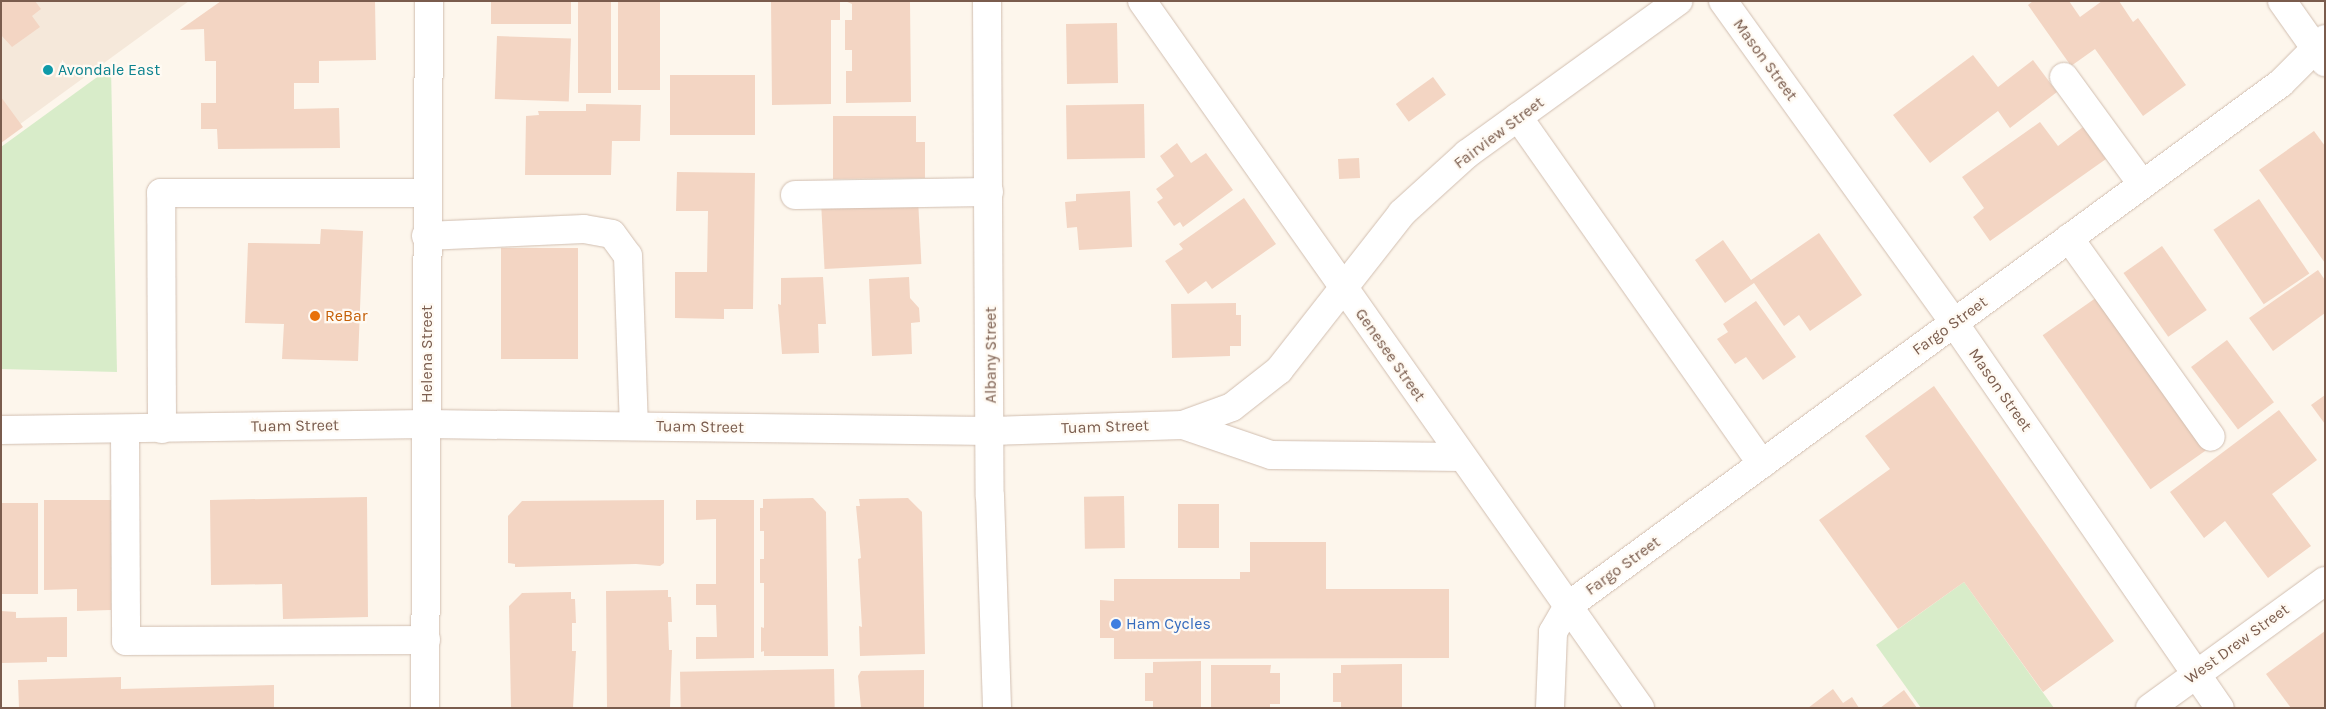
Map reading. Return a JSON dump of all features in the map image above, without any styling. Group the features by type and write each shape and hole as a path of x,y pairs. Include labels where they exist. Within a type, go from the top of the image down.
{"street":[{"name":"Helena Street","path":"425,708 426,193 429,1"},
{"name":"Albany Street","path":"986,1 991,430 997,708"},
{"name":"Genesee Street","path":"1142,1 1640,708"},
{"name":"Fairview Street","path":"1344,289 1402,213 1467,154 1678,1"},
{"name":"Mason Street","path":"1723,1 1954,323 2220,708"},
{"path":"2282,1 2322,50"},
{"name":"Fargo Street","path":"1568,606 2068,238 2281,84 2322,50"},
{"path":"2064,77 2142,184"},
{"path":"1518,117 1762,464"},
{"path":"796,195 989,192"},
{"path":"162,429 161,193 426,193"},
{"path":"426,236 584,229 612,234 628,256 634,426"},
{"path":"2068,238 2211,437"},
{"name":"Tuam Street","path":"1,430 125,430 427,424 991,430 1183,425 1232,407 1279,370 1344,289"},
{"path":"1183,425 1271,455 1462,457"},
{"path":"125,430 126,641 426,640"},
{"name":"West Drew Street","path":"2150,708 2325,582"},
{"path":"1550,708 1553,632 1568,606"}],"shaded area":[{"name":"Avondale East","path":"1,1 189,1 1,138"}],"green space":[{"path":"111,67 117,372 1,369 1,147"},
{"path":"1964,582 2054,708 1921,708 1876,645"}],"building":[{"path":"1,1 35,1 41,9 32,16 40,27 12,47 1,35"},
{"path":"221,1 375,1 376,60 319,61 319,83 294,83 294,109 339,108 340,148 218,149 217,129 201,129 201,103 216,103 216,61 205,61 204,29 180,30"},
{"path":"491,1 571,1 571,24 491,24"},
{"path":"578,1 611,1 611,93 578,93"},
{"path":"618,1 660,1 660,90 618,90"},
{"path":"771,1 840,1 840,20 831,20 831,104 772,105"},
{"path":"845,1 910,1 911,102 846,103 846,71 852,71 852,50 845,50 845,20 852,20 852,4"},
{"path":"2033,1 2069,1 2080,17 2102,1 2119,1 2133,22 2138,18 2186,85 2143,116 2095,49 2071,66 2028,5"},
{"path":"1117,23 1118,83 1067,84 1066,24"},
{"path":"497,36 571,39 569,102 495,99"},
{"path":"1973,55 1998,87 2033,60 2057,92 2010,128 1998,111 1930,163 1893,115"},
{"path":"670,75 755,75 755,135 670,135"},
{"path":"1433,77 1446,95 1409,122 1396,104"},
{"path":"1,97 23,127 1,143"},
{"path":"586,104 641,105 640,141 612,141 611,175 525,175 526,116 539,115 538,111 586,111"},
{"path":"1144,104 1145,158 1067,159 1066,105"},
{"path":"833,116 916,116 916,142 925,142 925,178 833,179"},
{"path":"2040,122 2058,146 2083,127 2106,159 1990,241 1973,217 1984,208 1962,177"},
{"path":"2314,131 2325,146 2325,263 2259,170"},
{"path":"1177,143 1191,163 1206,153 1233,190 1183,227 1180,222 1174,226 1157,202 1163,198 1156,189 1174,176 1160,156"},
{"path":"1359,158 1360,178 1339,179 1338,159"},
{"path":"677,172 755,173 753,309 724,309 724,319 675,318 675,272 707,272 708,211 676,211"},
{"path":"1130,191 1132,247 1079,250 1077,227 1067,228 1065,202 1076,201 1076,194"},
{"path":"1244,198 1276,244 1212,289 1206,281 1188,294 1165,261 1183,249 1179,244"},
{"path":"918,199 921,264 825,269 821,204"},
{"path":"2259,199 2309,274 2264,304 2213,230"},
{"path":"321,229 363,231 358,361 282,359 284,324 245,323 248,243 320,244"},
{"path":"1819,233 1862,295 1810,331 1799,315 1784,326 1754,283 1725,303 1695,260 1723,240 1751,280"},
{"path":"2162,246 2207,310 2168,337 2123,273"},
{"path":"501,248 578,248 578,359 501,359"},
{"path":"2318,270 2325,280 2325,313 2273,351 2249,318"},
{"path":"823,277 826,324 818,324 819,353 782,354 778,304 781,305 781,278"},
{"path":"909,277 910,298 919,308 920,322 911,323 912,354 872,356 869,279"},
{"path":"2100,295 2208,449 2150,489 2043,335"},
{"path":"1756,301 1796,357 1763,380 1746,357 1735,364 1717,339 1728,332 1723,324"},
{"path":"1236,303 1236,315 1241,315 1241,346 1230,346 1230,356 1172,358 1171,304"},
{"path":"2227,340 2274,402 2238,429 2191,367"},
{"path":"1934,386 2114,641 2043,692 1964,582 1898,629 1819,520 1890,469 1865,436"},
{"path":"2325,395 2325,424 2311,405"},
{"path":"2279,410 2317,460 2272,494 2311,546 2268,578 2225,521 2204,538 2170,492"},
{"path":"1124,496 1125,548 1085,549 1084,497"},
{"path":"367,497 368,617 283,619 282,584 211,585 210,500"},
{"path":"813,498 826,512 828,656 764,656 764,651 761,652 761,627 764,628 764,583 760,583 760,559 764,559 764,531 760,531 760,508 763,508 763,499"},
{"path":"908,498 922,512 925,654 860,656 859,626 862,627 858,559 861,558 856,506 860,506 859,499"},
{"path":"44,500 111,500 111,610 77,611 77,589 44,590"},
{"path":"664,500 664,563 660,566 636,564 515,567 515,564 508,563 508,516 522,501"},
{"path":"696,500 754,500 754,658 696,659 696,637 717,637 716,605 696,605 696,584 716,584 716,519 696,520"},
{"path":"1,503 38,503 38,594 1,594"},
{"path":"1178,504 1219,504 1219,548 1178,548"},
{"path":"1250,542 1326,542 1326,589 1449,589 1449,658 1114,659 1114,638 1100,638 1100,600 1114,601 1114,579 1240,579 1240,572 1250,572"},
{"path":"668,590 668,597 671,597 672,622 668,622 669,650 672,650 670,708 607,708 606,591"},
{"path":"571,592 571,599 575,599 576,623 572,623 572,651 576,651 573,708 511,708 509,606 522,593"},
{"path":"1,611 16,612 16,618 67,617 67,657 47,657 47,662 1,663"},
{"path":"2325,631 2325,708 2291,708 2266,674"},
{"path":"1201,661 1201,708 1153,708 1153,701 1145,701 1145,673 1153,673 1153,662"},
{"path":"1402,664 1402,708 1341,708 1341,702 1333,702 1333,673 1341,673 1341,665"},
{"path":"1211,665 1271,665 1270,673 1280,673 1280,704 1270,704 1270,708 1211,708"},
{"path":"834,669 835,708 681,708 680,672"},
{"path":"924,670 924,708 861,708 858,676 861,671"},
{"path":"121,677 121,689 274,685 274,708 19,708 18,680"},
{"path":"1833,689 1843,703 1852,697 1859,708 1808,708"},
{"path":"1904,690 1917,708 1880,708"}],"place":[{"name":"Avondale East","path":"48,70"},
{"name":"ReBar","path":"315,316"},
{"name":"Ham Cycles","path":"1116,624"}]}
